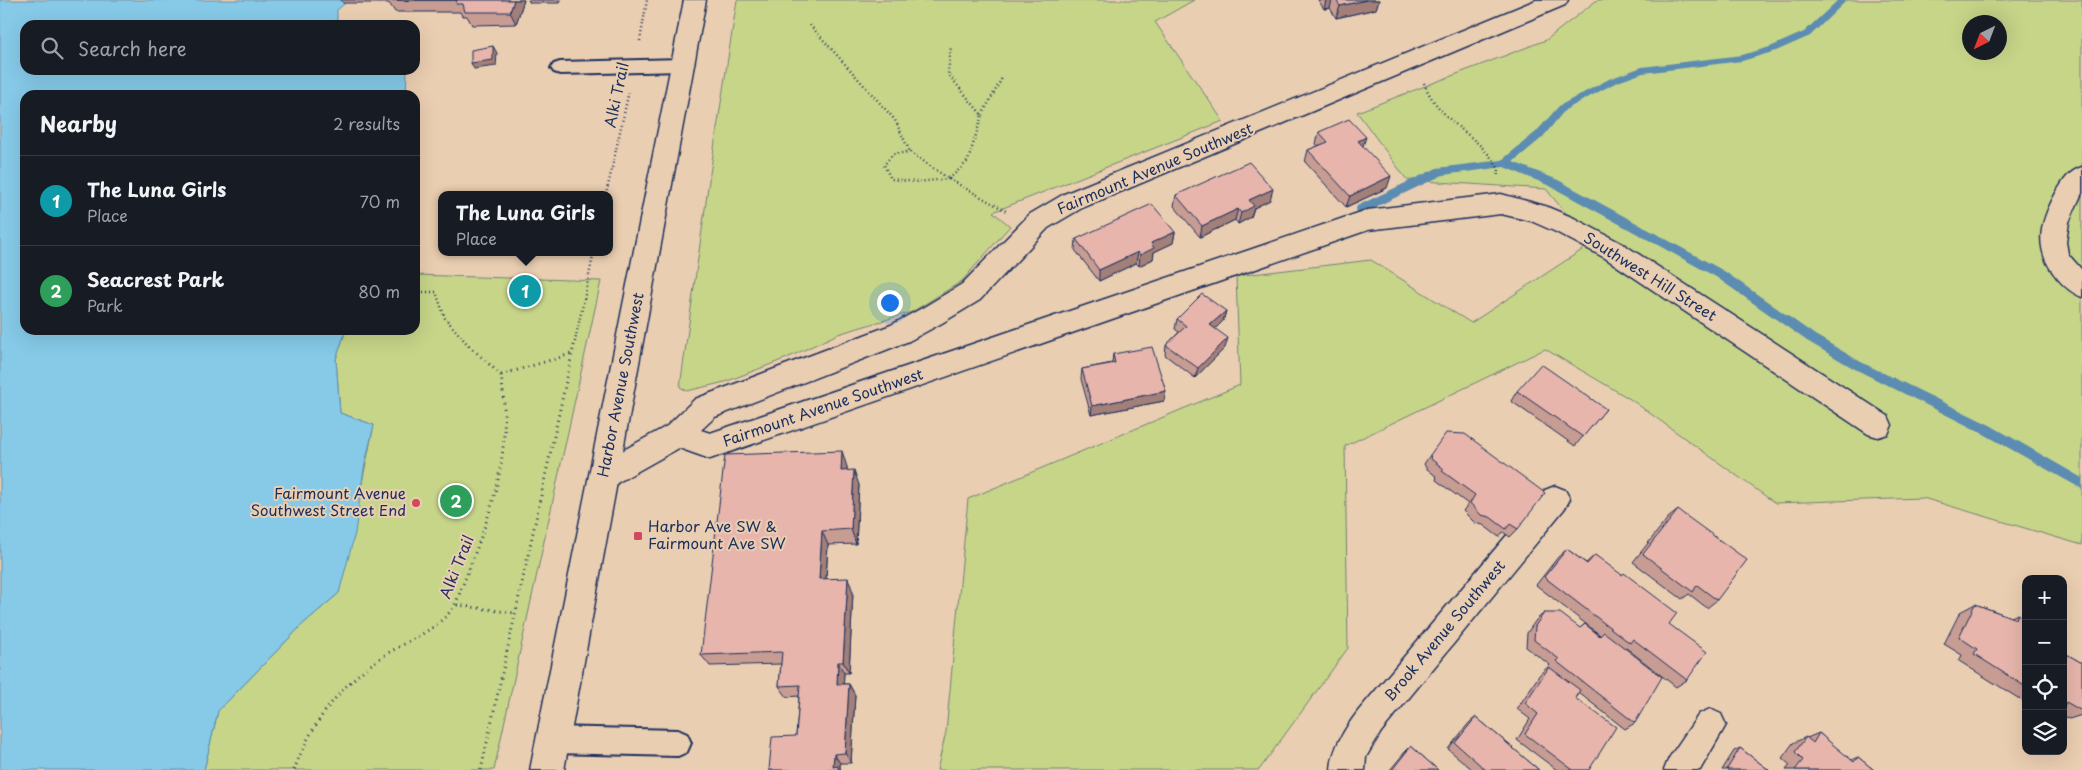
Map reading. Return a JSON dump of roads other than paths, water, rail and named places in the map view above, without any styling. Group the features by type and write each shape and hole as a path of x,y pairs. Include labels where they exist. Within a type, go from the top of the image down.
{"street":[{"name":"Harbor Avenue Southwest","path":"547,770 695,0"},
{"name":"Fairmount Avenue Southwest","path":"605,475 677,435 704,408 900,333 933,315 970,292 990,274 1032,227 1073,201 1557,0"},
{"path":"2082,176 2063,204 2056,224 2053,249 2066,271 2082,286"},
{"name":"Southwest Hill Street","path":"1367,220 1501,204 1536,213 1566,225 1614,251 1878,425"},
{"name":"Fairmount Avenue Southwest","path":"677,435 710,446 1367,220"},
{"name":"Brook Avenue Southwest","path":"1348,770 1347,765 1357,739 1370,721 1555,499"},
{"path":"1681,770 1710,725"}],"lane":[{"path":"560,68 682,65"},
{"path":"553,740 678,742"}],"water":[{"path":"0,0 349,0 337,10 337,20 20,20 20,75 407,75 406,90 20,90 20,335 344,335 336,359 340,413 374,425 364,468 355,533 339,593 303,624 218,711 204,770 0,770"}],"waterway":[{"path":"1505,163 1539,135 1562,108 1612,81 1642,70 1742,58 1773,49 1807,34 1843,0"},
{"path":"1361,209 1441,171 1505,163"},
{"path":"1505,163 1554,183 1720,274 1811,338 1857,365 1986,429 2082,484"}],"place":[{"name":"The Luna Girls","path":"525,291"},
{"name":"Seacrest Park","path":"456,501"},
{"name":"Fairmount Avenue Southwest Street End","path":"416,503"},
{"name":"Harbor Ave SW & Fairmount Ave SW","path":"638,536"}]}
